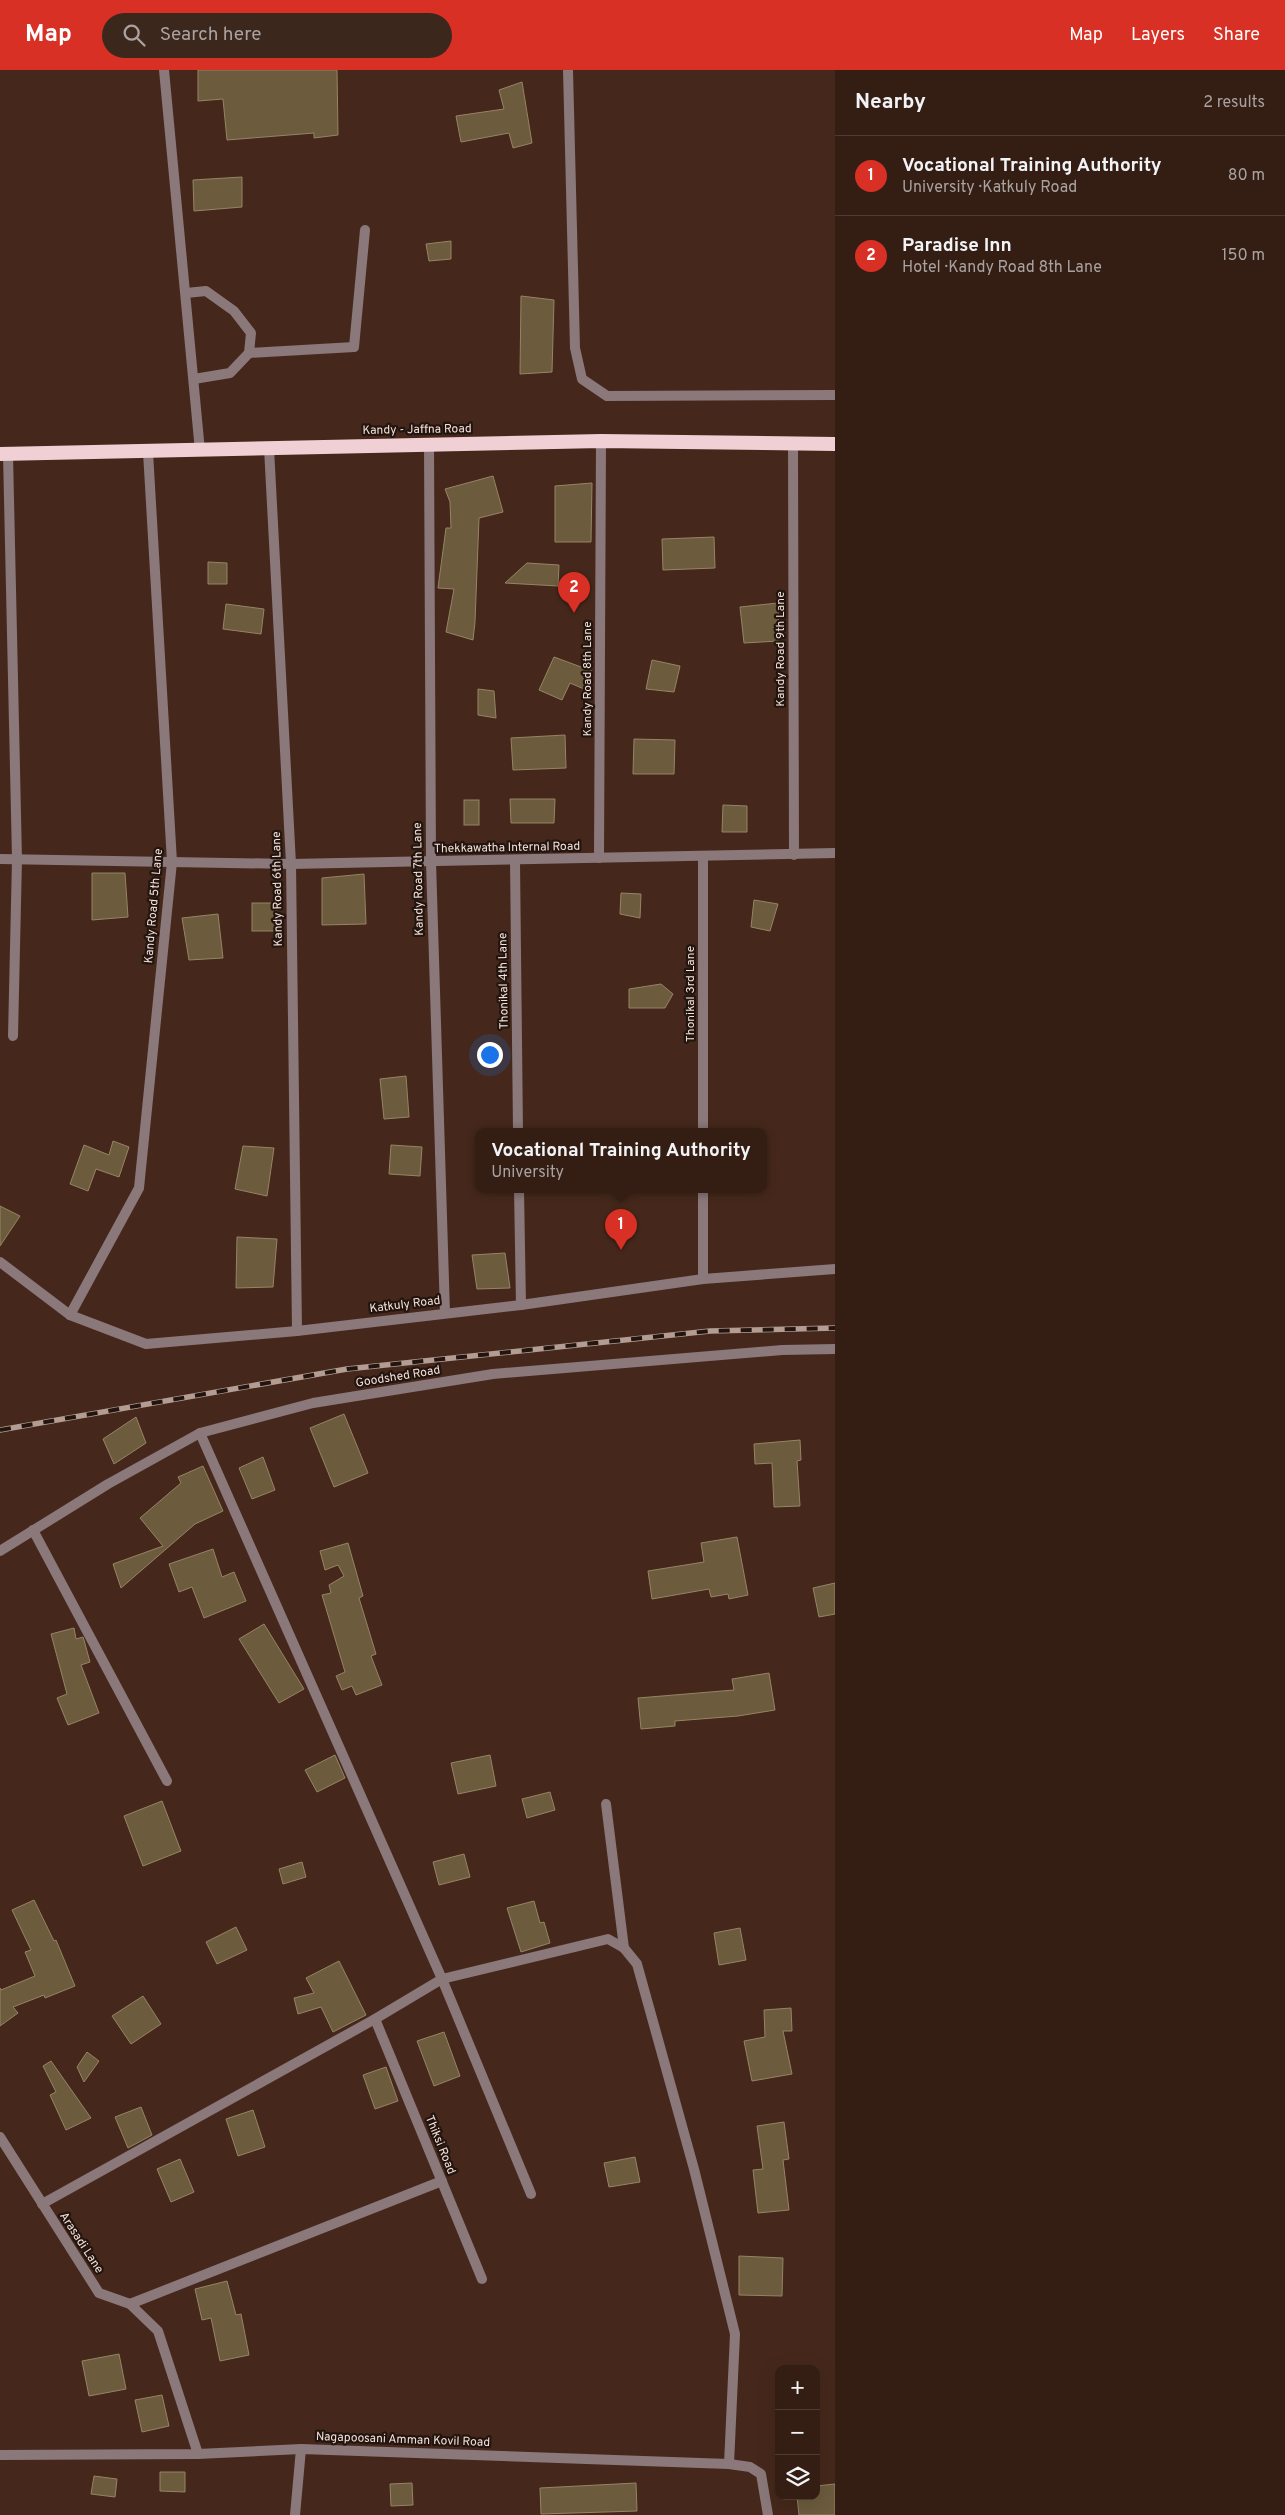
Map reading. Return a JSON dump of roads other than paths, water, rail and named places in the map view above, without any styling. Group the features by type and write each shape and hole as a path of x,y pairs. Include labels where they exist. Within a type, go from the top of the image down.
{"highway":[{"name":"Kandy - Jaffna Road","path":"4,454 601,441 835,444"}],"street":[{"path":"164,70 200,450"},
{"path":"568,70 575,348 582,379 607,396 835,395"},
{"path":"194,379 230,373 250,353 354,347 365,230"},
{"path":"186,293 206,291 234,310 250,333 250,353"},
{"name":"Kandy Road 8th Lane","path":"599,858 601,441"},
{"name":"Kandy Road 9th Lane","path":"793,443 794,854"},
{"name":"Kandy Road 7th Lane","path":"429,445 430,862 445,1313"},
{"name":"Kandy Road 6th Lane","path":"269,448 292,864 297,1331"},
{"name":"Kandy Road 5th Lane","path":"70,1315 139,1188 172,862 148,452"},
{"path":"4,454 17,859 13,1036"},
{"name":"Thekkawatha Internal Road","path":"0,859 292,864 599,858 704,858 835,853"},
{"name":"Thonikal 3rd Lane","path":"703,1128 704,858"},
{"name":"Thonikal 4th Lane","path":"515,861 518,1128"},
{"path":"519,1193 521,1305"},
{"path":"703,1193 703,1279"},
{"name":"Katkuly Road","path":"0,1262 70,1315 146,1344 297,1331 521,1305 703,1279 835,1269"},
{"name":"Goodshed Road","path":"0,1551 108,1484 200,1433 314,1403 493,1374 782,1350 835,1349"},
{"path":"200,1433 442,1979 531,2194"},
{"path":"33,1530 167,1781"},
{"path":"606,1804 624,1948"},
{"path":"42,2204 375,2020 442,1979 608,1939 624,1948 637,1964 694,2169 735,2334 729,2464"},
{"name":"Thiksi Road","path":"375,2020 482,2279"},
{"name":"Arasadi Lane","path":"0,2137 98,2292 130,2304 158,2331 198,2454"},
{"path":"130,2304 442,2181"},
{"path":"295,2515 301,2449"},
{"name":"Nagapoosani Amman Kovil Road","path":"0,2456 198,2454 301,2449 729,2464 750,2466 760,2474 768,2515"}],"railway":[{"path":"0,1430 347,1369 710,1331 835,1328"}],"place":[{"name":"Paradise Inn","path":"574,613"},
{"name":"Vocational Training Authority","path":"621,1250"}]}
